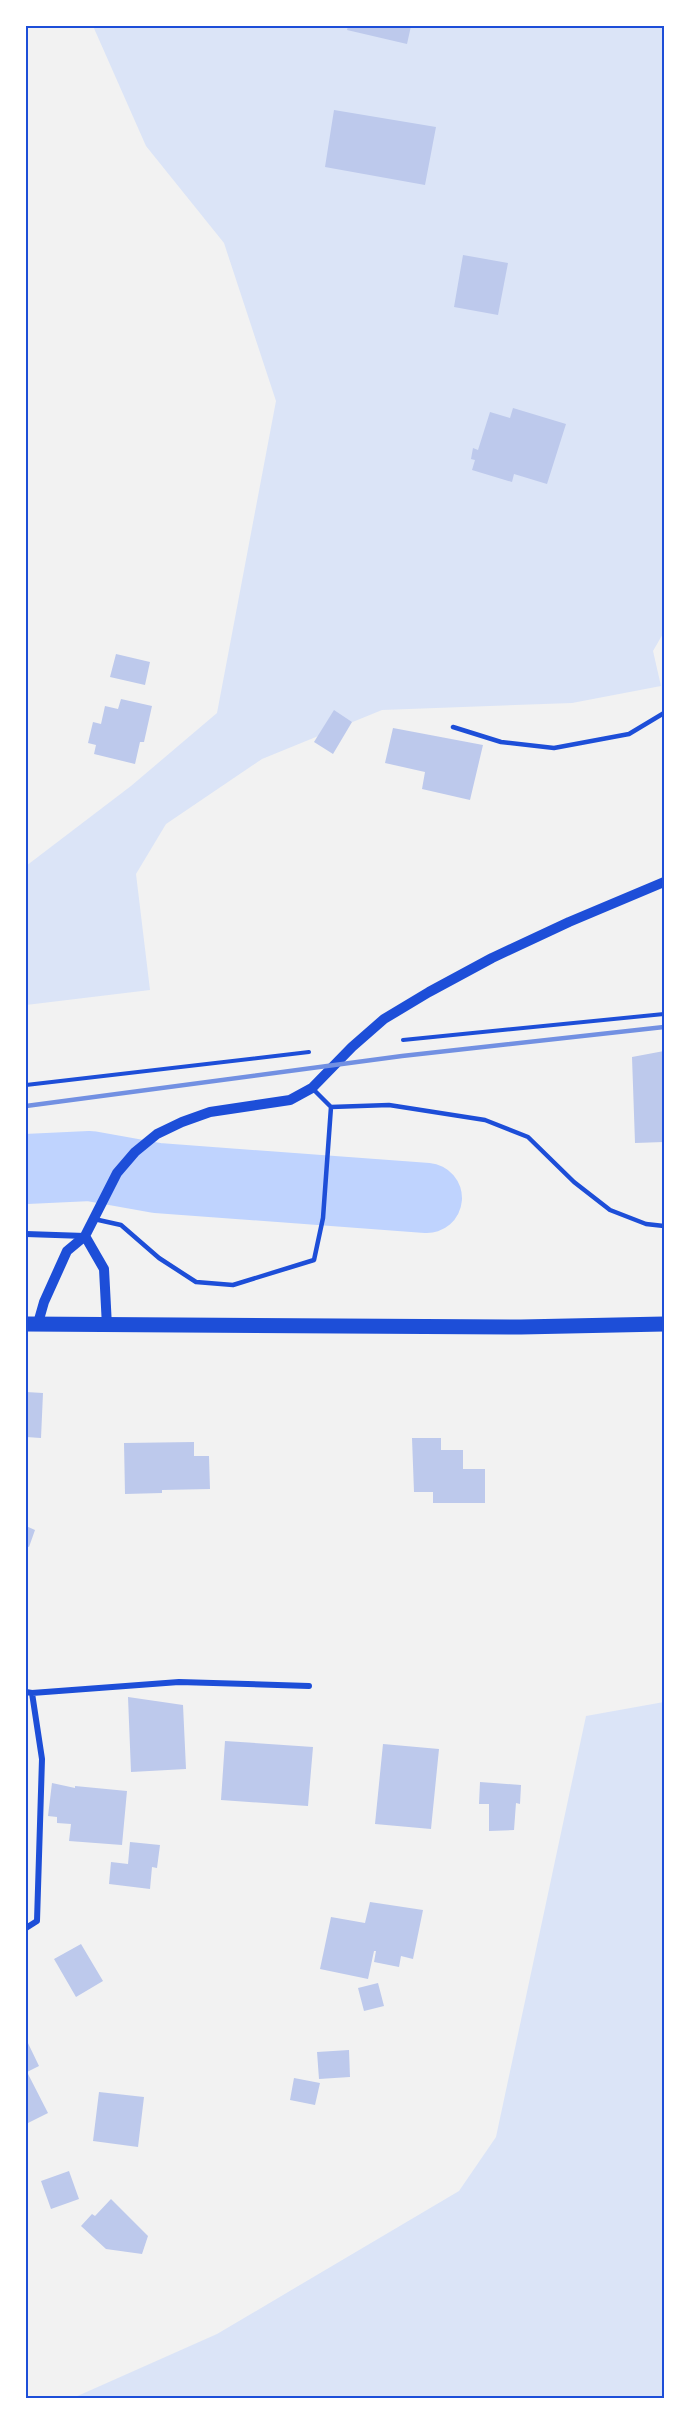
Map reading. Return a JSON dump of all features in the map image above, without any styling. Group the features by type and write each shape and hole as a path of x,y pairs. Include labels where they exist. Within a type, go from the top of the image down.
{"main road":[{"path":"32,1324 521,1327 664,1324"}],"street":[{"path":"32,1324 67,1251 85,1236 117,1173 135,1152 157,1134 210,1112 290,1100 312,1088 351,1047 384,1019 429,992 530,940 664,882"},
{"path":"26,1234 85,1236"},
{"path":"85,1236 104,1269 107,1326"},
{"path":"26,1928 37,1921 42,1770 42,1759 29,1692 179,1682 309,1686"}],"lane":[{"path":"453,727 501,742 554,748 629,734 664,713"},
{"path":"312,1088 331,1107 389,1105 484,1120 528,1137 574,1182 610,1210 646,1224 664,1226"},
{"path":"94,1219 121,1225 159,1258 196,1282 233,1285 314,1260 323,1218 331,1107"}],"shaded area":[{"path":"93,26 664,26 664,632 653,651 661,686 572,703 382,710 262,759 166,824 136,874 150,990 26,1005 26,866 131,786 217,713 276,401 224,243 146,146"},
{"path":"664,1702 664,2398 73,2398 217,2334 459,2191 496,2137 586,1716"}],"building":[{"path":"348,26 411,26 407,44 347,30"},
{"path":"334,110 436,127 425,185 325,167"},
{"path":"463,255 508,263 498,315 454,307"},
{"path":"513,408 566,424 547,484 514,474 512,482 472,470 475,460 471,459 473,448 478,450 490,412 510,418"},
{"path":"116,654 150,662 145,685 110,677"},
{"path":"121,699 152,706 144,742 140,742 135,764 94,754 96,745 88,743 93,722 101,724 105,706 118,709"},
{"path":"334,710 352,722 333,754 314,742"},
{"path":"393,728 483,745 470,800 422,789 425,772 385,763"},
{"path":"664,1051 664,1142 635,1143 632,1057"},
{"path":"26,1392 43,1393 41,1438 26,1437"},
{"path":"412,1438 441,1438 441,1450 463,1450 463,1469 485,1469 485,1503 433,1503 433,1492 414,1492"},
{"path":"194,1442 194,1456 209,1456 210,1489 162,1490 162,1493 125,1494 124,1443"},
{"path":"26,1526 35,1530 29,1547 26,1546"},
{"path":"128,1697 183,1705 186,1769 131,1772"},
{"path":"225,1741 313,1747 308,1806 221,1800"},
{"path":"383,1744 439,1749 431,1829 375,1824"},
{"path":"480,1782 521,1785 520,1804 516,1803 514,1830 489,1831 489,1804 479,1804"},
{"path":"52,1783 75,1788 75,1786 127,1791 122,1845 69,1841 71,1824 57,1823 57,1817 48,1816"},
{"path":"130,1842 160,1845 157,1868 152,1867 150,1889 109,1884 111,1862 128,1864"},
{"path":"370,1902 423,1910 413,1959 401,1956 399,1967 374,1962 376,1951 374,1951 368,1979 320,1969 331,1917 365,1923"},
{"path":"81,1944 103,1981 76,1997 54,1959"},
{"path":"378,1983 384,2006 364,2011 358,1988"},
{"path":"26,2039 39,2066 27,2072 48,2113 26,2124"},
{"path":"349,2050 350,2077 319,2079 317,2052"},
{"path":"294,2078 320,2083 315,2105 290,2100"},
{"path":"99,2092 144,2097 138,2147 93,2141"},
{"path":"69,2171 79,2199 51,2209 41,2181"},
{"path":"111,2199 148,2236 142,2254 106,2249 81,2226 92,2214 95,2216"}],"waterway":[{"path":"26,1169 90,1166 157,1178 427,1198"}],"railway":[{"path":"26,1106 402,1056 664,1027"}]}
